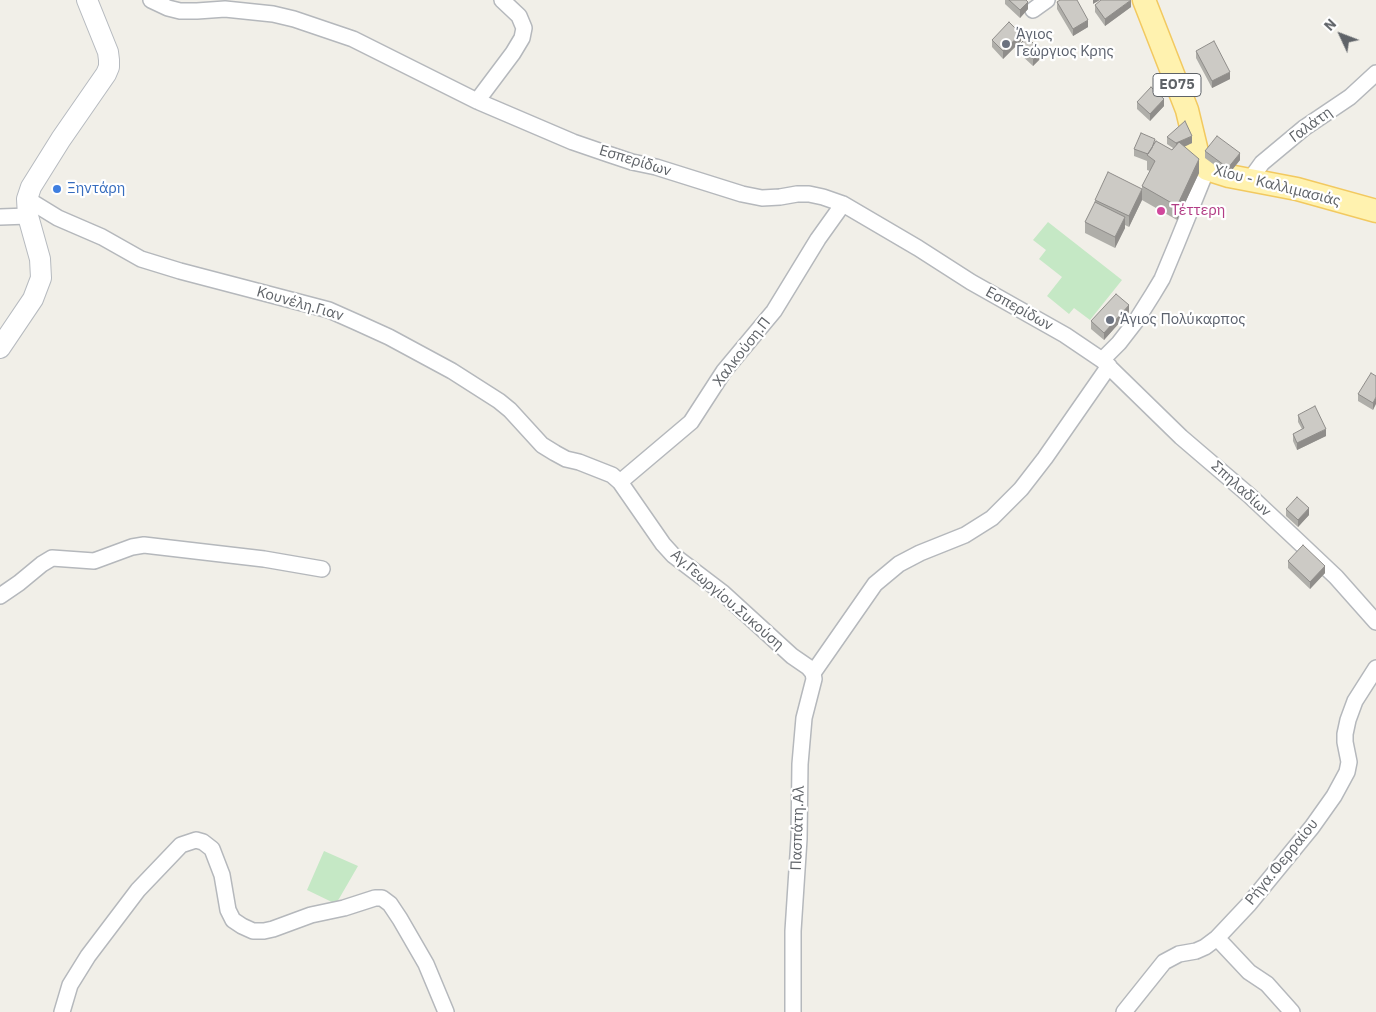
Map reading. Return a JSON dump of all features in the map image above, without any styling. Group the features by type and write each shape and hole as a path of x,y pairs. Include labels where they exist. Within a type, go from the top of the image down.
{"main road":[{"path":"0,348 33,299 41,278 40,258 27,207 31,187 61,139 106,74 110,60 87,0"},
{"name":"Χίου - Καλλιμασιάς","path":"1144,0 1187,110 1200,160 1207,169 1219,174 1249,181 1297,189 1376,211"}],"street":[{"name":"Εσπερίδων","path":"151,0 180,11 197,12 225,9 273,14 312,25 353,39 477,101 582,145 632,162 656,167 742,194 762,198 809,194 843,204 971,282 1065,335 1106,363"},
{"path":"477,101 522,38 524,28 519,16 502,0"},
{"path":"1034,10 1047,0"},
{"name":"Γαλάτη","path":"1249,181 1262,163 1304,128 1350,97 1376,73"},
{"path":"813,673 876,584 899,564 965,534 992,518 1021,489 1045,458 1153,294 1174,252 1207,169"},
{"name":"Χαλκούση.Π","path":"620,482 691,422 724,371 774,311 818,238 843,204"},
{"path":"0,217 27,207"},
{"name":"Κουνέλη.Γιαν","path":"27,207 58,218 102,238 141,259 328,310 356,322 452,371 510,410 542,445 566,459 579,462"},
{"name":"Σπηλαδίων","path":"1106,363 1180,437 1250,496 1336,577 1376,622"},
{"name":"Αγ.Γεωργίου.Συκούση","path":"579,462 612,475 620,482 663,544 673,555 723,593 813,673"},
{"path":"0,596 52,558 94,561 132,547 144,545 264,559 322,570"},
{"name":"Ρήγα.Φερραίου","path":"1124,1012 1164,962 1179,954 1196,951 1205,947 1217,938 1249,904 1312,827 1341,786 1347,772 1349,762 1345,734 1348,720 1356,701 1376,668"},
{"name":"Πασπάτη.Αλ","path":"793,1012 793,931 799,839 799,783 804,718 814,684 813,673"},
{"path":"62,1012 70,985 88,956 138,890 181,845 196,840 203,842 212,849 222,875 228,910 233,920 253,931 273,929 311,915 344,908 375,898 382,898 390,904 400,919 426,964 446,1012"},
{"path":"1217,938 1249,972 1267,984 1292,1012"}],"green space":[{"path":"1048,222 1122,280 1090,320 1074,308 1069,314 1047,296 1062,277 1039,259 1046,250 1033,240"},
{"path":"324,851 358,866 336,904 307,890"}],"building":[{"path":"1009,0 1026,0 1028,2 1020,10"},
{"path":"1060,0 1077,0 1088,20 1073,29 1057,2"},
{"path":"1101,0 1131,0 1105,19 1095,5"},
{"path":"1009,22 1021,34 1003,51 992,40"},
{"path":"1027,37 1041,51 1033,59 1019,45"},
{"path":"1214,41 1230,72 1212,81 1196,51"},
{"path":"1151,87 1164,99 1150,114 1137,102"},
{"path":"1185,121 1192,136 1176,143 1167,137"},
{"path":"1141,133 1155,139 1148,154 1134,149"},
{"path":"1217,136 1240,153 1228,168 1205,151"},
{"path":"1156,141 1172,150 1179,142 1199,159 1177,206 1142,186 1155,161 1147,155"},
{"path":"1108,172 1142,189 1129,216 1095,200"},
{"path":"1095,202 1125,217 1115,237 1085,222"},
{"name":"Άγιος Πολύκαρπος","path":"1116,294 1129,305 1104,333 1091,321"},
{"path":"1371,373 1376,376 1376,397 1373,403 1358,394"},
{"path":"1315,406 1326,429 1297,443 1293,434 1304,428 1298,415"},
{"path":"1297,497 1309,508 1298,520 1286,509"},
{"path":"1303,545 1325,566 1310,582 1288,561"}],"place":[{"name":"Άγιος Γεώργιος Κρης","path":"1006,44"},
{"name":"Ξηντάρη","path":"57,189"},
{"name":"Τέττερη","path":"1161,211"},
{"name":"Άγιος Πολύκαρπος","path":"1110,320"}]}
